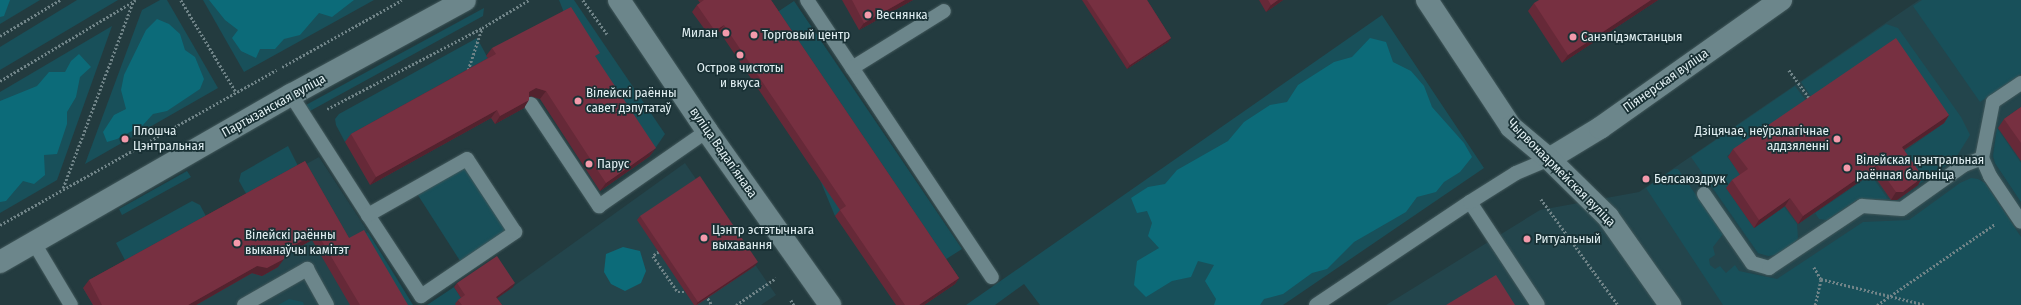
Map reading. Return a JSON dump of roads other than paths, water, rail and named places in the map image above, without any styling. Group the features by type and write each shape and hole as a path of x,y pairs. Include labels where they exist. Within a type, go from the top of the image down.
{"street":[{"name":"Партызанская вуліца","path":"0,262 291,96 465,0"},
{"name":"вуліца Вадапʼянава","path":"620,0 707,131 830,305"},
{"name":"Чырвонаармейская вуліца","path":"1427,0 1511,127 1549,159 1608,217 1670,305"},
{"name":"Піянерская вуліца","path":"1549,159 1600,128 1781,0"}],"lane":[{"path":"807,0 992,277"},
{"path":"852,68 944,11"},
{"path":"2017,217 1990,176 1982,158 1993,102 2021,84"},
{"path":"291,96 368,215 421,296 515,232 467,159 368,215"},
{"path":"531,104 599,206 707,131"},
{"path":"1704,194 1752,263 1769,268 1862,206 1902,209 1964,165 1982,158"},
{"path":"1316,305 1516,173 1549,159"},
{"path":"1470,202 1538,305"},
{"path":"34,243 70,305"},
{"path":"244,305 306,269 327,305"}],"place":[{"name":"Веснянка","path":"868,15"},
{"name":"Милан","path":"726,33"},
{"name":"Торговый центр","path":"754,35"},
{"name":"Санэпідэмстанцыя","path":"1573,37"},
{"name":"Остров чистоты и вкуса","path":"740,55"},
{"name":"Вілейскі раённы савет дэпутатаў","path":"578,101"},
{"name":"Плошча Цэнтральная","path":"125,139"},
{"name":"Дзіцячае, неўралагічнае аддзяленні","path":"1837,139"},
{"name":"Парус","path":"589,164"},
{"name":"Вілейская цэнтральная раённая бальніца","path":"1847,168"},
{"name":"Белсаюздрук","path":"1646,179"},
{"name":"Цэнтр эстэтычнага выхавання","path":"704,238"},
{"name":"Ритуальный","path":"1527,239"},
{"name":"Вілейскі раённы выканаўчы камітэт","path":"237,243"}]}
